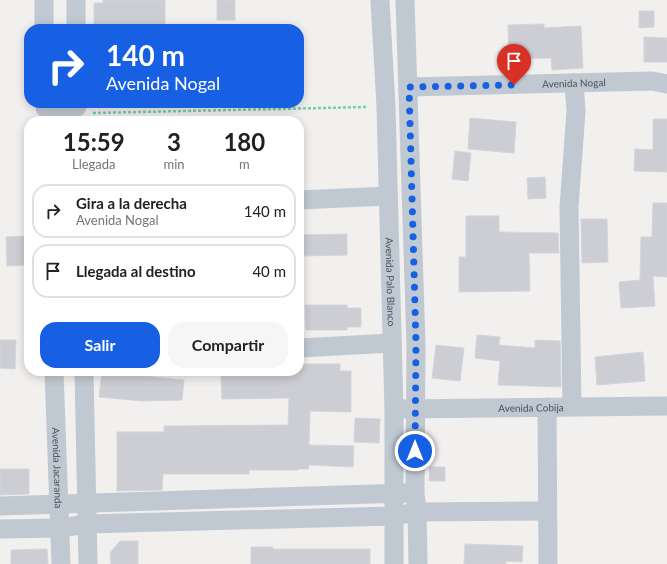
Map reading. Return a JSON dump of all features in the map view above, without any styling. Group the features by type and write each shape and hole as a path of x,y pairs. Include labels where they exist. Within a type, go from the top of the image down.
{"street":[{"path":"44,0 44,24"},
{"path":"76,0 76,24"},
{"name":"Avenida Palo Blanco","path":"380,0 386,107 394,410 394,564"},
{"path":"405,0 409,87 416,344 415,493 418,564"},
{"name":"Avenida Nogal","path":"409,87 652,82 667,84"},
{"path":"572,406 570,207 576,111 574,83"},
{"path":"45,110 77,110"},
{"path":"304,200 388,196"},
{"path":"304,348 392,343"},
{"name":"Avenida Jacaranda","path":"54,376 61,564"},
{"path":"84,376 88,564"},
{"name":"Avenida Cobija","path":"394,410 572,406 667,406"},
{"path":"547,407 548,564"},
{"path":"0,506 415,493"},
{"path":"0,530 60,528 87,524 394,516 417,512 547,511"}],"path":[{"path":"77,110 95,113 386,107"}],"building":[{"path":"103,0 165,0 165,24 94,24 94,3 103,3"},
{"path":"217,0 235,0 235,20 217,20"},
{"path":"639,11 654,11 654,27 639,28"},
{"path":"544,24 544,28 581,26 583,68 552,70 551,58 509,59 508,25"},
{"path":"644,37 667,38 667,62 644,62"},
{"path":"470,118 516,122 514,153 468,149"},
{"path":"653,119 667,119 667,172 634,171 635,149 653,150"},
{"path":"455,151 471,153 468,181 452,179"},
{"path":"545,177 546,198 528,199 527,178"},
{"path":"653,203 667,203 667,277 653,276 655,306 621,308 619,282 640,280 641,237 652,237"},
{"path":"466,216 499,216 499,232 558,233 559,253 529,253 530,291 459,292 459,257 466,257"},
{"path":"581,219 607,219 608,262 582,263"},
{"path":"347,234 347,255 304,256 304,235"},
{"path":"24,236 24,265 7,266 6,237"},
{"path":"305,305 347,305 347,308 361,308 361,327 347,327 347,330 306,330"},
{"path":"477,335 500,337 499,345 535,348 535,340 560,341 561,387 498,385 500,361 475,358"},
{"path":"0,340 16,340 15,369 0,368"},
{"path":"436,345 464,348 460,381 432,378"},
{"path":"643,352 645,381 597,385 595,357"},
{"path":"304,364 340,364 340,371 351,371 351,412 310,411 309,445 354,446 353,467 309,465 308,469 298,470 249,470 249,474 163,474 162,490 117,491 117,432 164,432 164,426 288,425 289,398 222,399 221,376 304,376"},
{"path":"101,376 144,376 184,380 182,400 142,401 99,397"},
{"path":"355,418 380,419 379,443 354,442"},
{"path":"430,467 445,467 445,481 429,481"},
{"path":"0,469 29,469 29,494 0,495"},
{"path":"120,541 138,541 138,564 111,564 110,553"},
{"path":"465,544 523,546 522,562 506,561 506,564 464,564"},
{"path":"251,547 273,547 273,549 370,549 370,564 251,564"},
{"path":"47,549 48,564 11,564 11,550"}],"route":[{"path":"415,451 416,344 409,87 514,85"}]}
